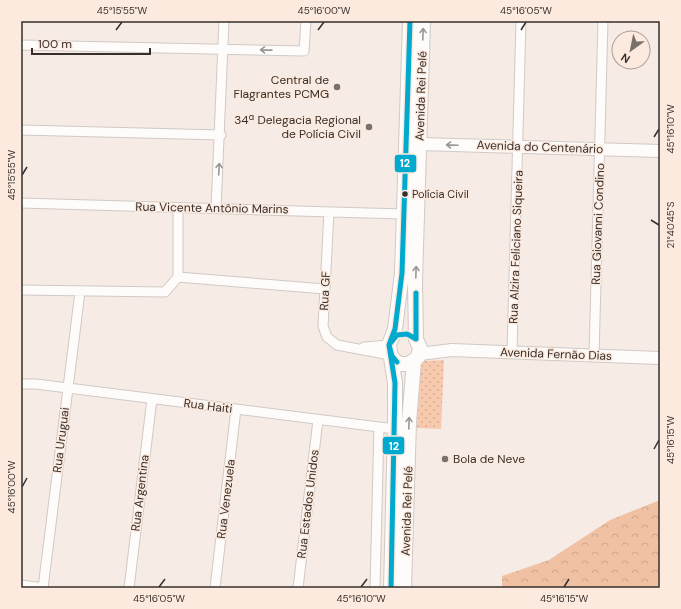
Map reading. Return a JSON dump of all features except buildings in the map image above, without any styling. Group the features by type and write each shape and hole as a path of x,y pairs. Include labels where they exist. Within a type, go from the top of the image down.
{"main road":[{"name":"Avenida Rei Pelé","path":"391,588 395,383 391,349 402,274 410,21"},
{"name":"Avenida Rei Pelé","path":"404,588 409,422 417,349 415,280 423,21"},
{"path":"402,333 412,335 417,349 404,365 395,361 391,349 402,333"}],"street":[{"path":"216,208 221,135 224,21"},
{"path":"21,45 304,51 306,21"},
{"name":"Rua Alzira Feliciano Siqueira","path":"512,353 519,147 521,21"},
{"name":"Rua Giovanni Condino","path":"594,356 603,21"},
{"path":"21,130 221,135"},
{"name":"Avenida do Centenário","path":"420,144 660,151"},
{"name":"Rua Vicente Antônio Marins","path":"21,203 403,214"},
{"path":"21,290 165,292 178,277 178,208"},
{"name":"Rua GF","path":"329,212 322,326 327,337 337,345 357,348 391,349"},
{"path":"178,277 325,289"},
{"name":"Rua Uruguai","path":"43,588 80,292"},
{"name":"Avenida Fernão Dias","path":"417,349 660,358"},
{"name":"Rua Haiti","path":"21,384 36,384 395,429"},
{"name":"Rua Argentina","path":"129,588 152,399"},
{"name":"Rua Venezuela","path":"215,588 236,409"},
{"name":"Rua Estados Unidos","path":"298,588 318,420"},
{"path":"375,588 379,427"},
{"path":"21,585 43,588"}],"shaded area":[{"path":"444,360 441,429 417,428 421,366 424,361"}],"green space":[{"path":"660,500 660,588 502,588 502,576 549,560 610,520"}],"transit line":[{"name":"12","path":"391,588 395,383 389,345 395,329 402,273 410,21"},
{"name":"12","path":"416,293 416,339"},
{"name":"12","path":"397,362 392,356 389,345 397,335 407,334 416,339"}],"place":[{"name":"Central de Flagrantes PCMG","path":"337,87"},
{"name":"34ª Delegacia Regional de Polícia Civil","path":"369,127"},
{"name":"Polícia Civil","path":"405,194"},
{"name":"Bola de Neve","path":"445,459"}]}
